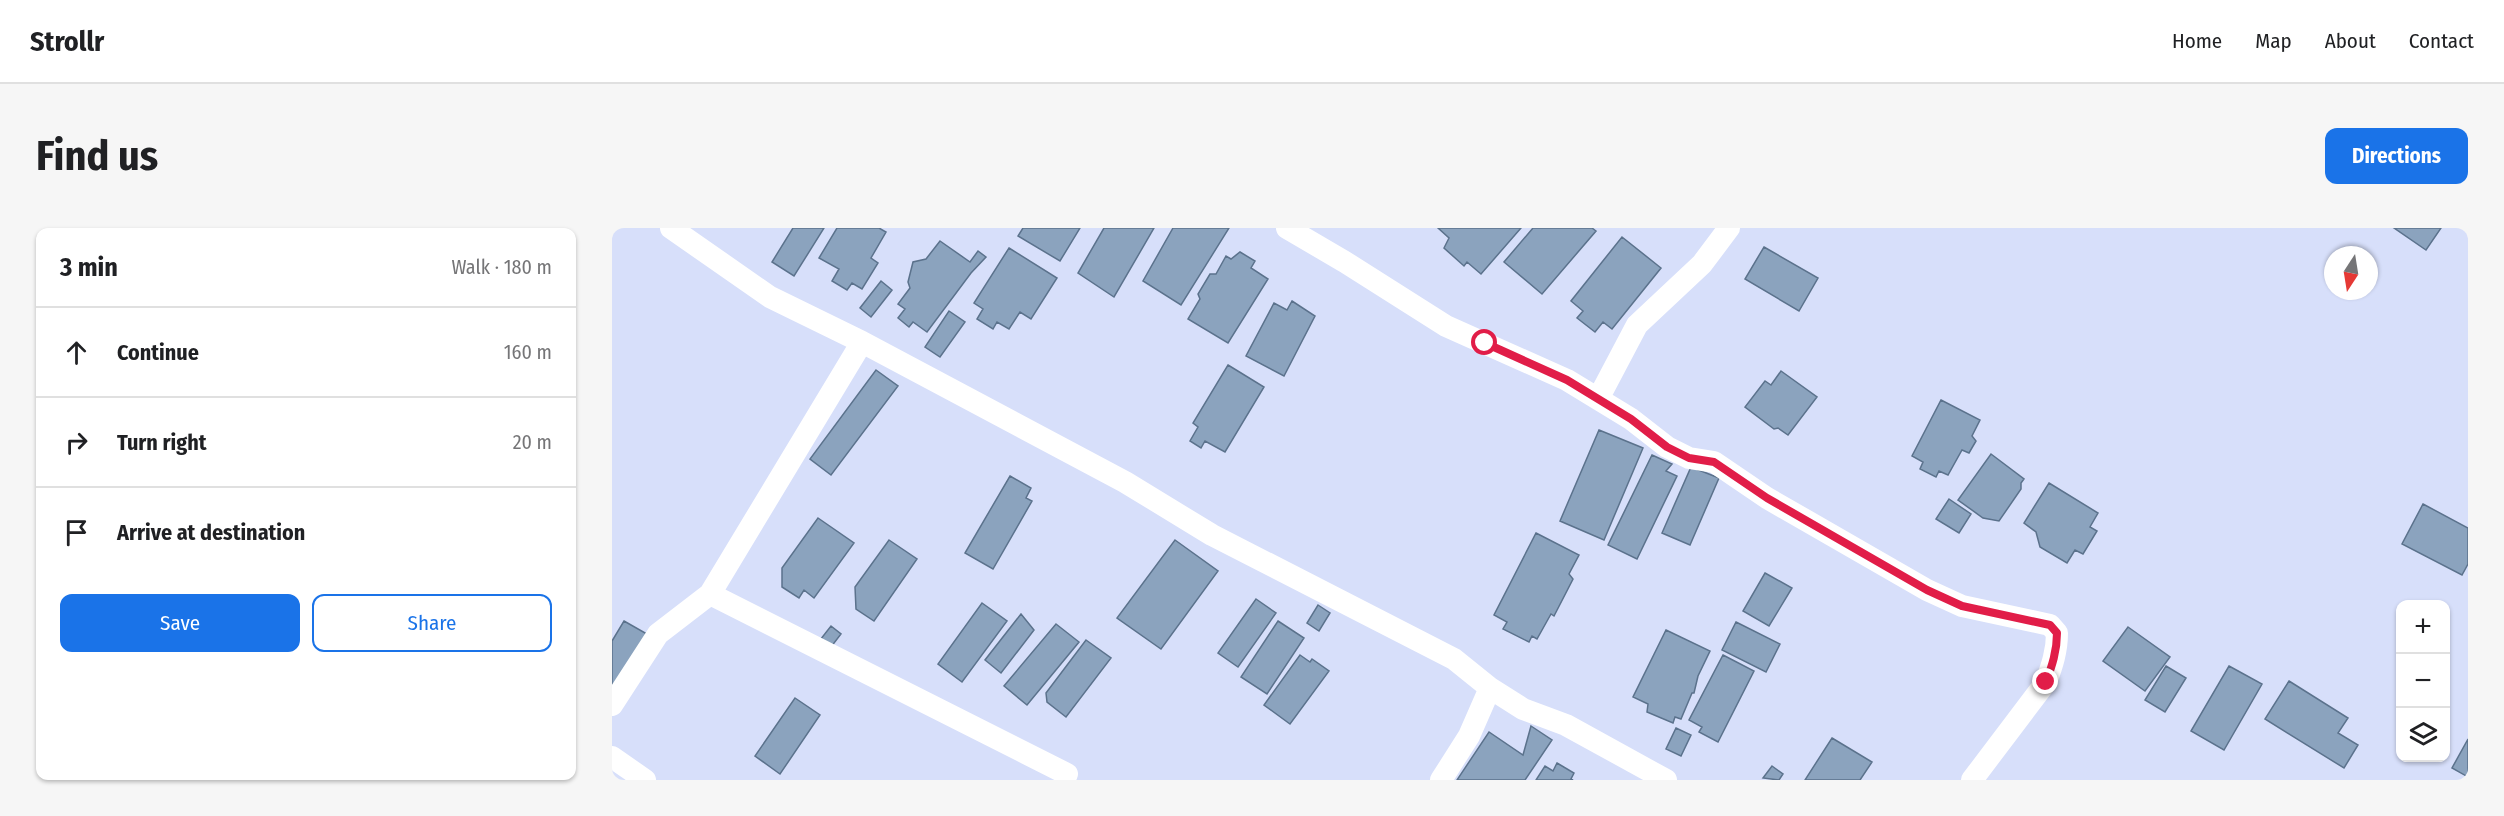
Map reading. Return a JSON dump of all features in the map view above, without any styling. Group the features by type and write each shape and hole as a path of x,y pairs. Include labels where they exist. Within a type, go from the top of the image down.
{"street":[{"path":"1287,228 1446,326 1567,380 1631,419 1667,447 1689,458 1714,462 1767,498 1927,590 1962,606 2050,625 2057,633 2053,663 2046,682 1972,780"},
{"path":"1598,399 1637,325 1702,264 1729,228"},
{"path":"674,229 770,297 862,342 1125,482 1212,535 1454,659 1490,688 1523,709 1566,725 1666,780"},
{"path":"612,705 658,634 710,594 862,342"},
{"path":"710,594 1067,774"},
{"path":"1441,780 1469,736 1490,688"},
{"path":"612,757 645,780"}],"building":[{"path":"793,228 824,228 794,276 772,262"},
{"path":"837,228 879,228 886,232 871,258 878,263 862,289 852,283 847,290 832,281 839,269 819,258"},
{"path":"1023,228 1080,228 1060,261 1018,236"},
{"path":"1104,228 1154,228 1114,297 1078,273"},
{"path":"1173,228 1229,228 1181,305 1143,281"},
{"path":"1438,228 1521,228 1481,274 1467,262 1464,266 1444,248 1449,238"},
{"path":"1533,228 1592,228 1596,231 1542,294 1504,262"},
{"path":"2394,228 2441,228 2426,250"},
{"path":"1622,237 1661,268 1612,329 1603,322 1595,332 1577,318 1583,311 1571,301"},
{"path":"940,241 970,262 978,251 986,257 971,273 927,332 913,322 909,327 898,318 905,309 898,304 910,288 908,282 913,262 926,259"},
{"path":"1764,247 1818,278 1799,311 1745,279"},
{"path":"1009,248 1057,278 1031,319 1020,312 1009,329 997,322 993,329 977,319 983,309 974,303"},
{"path":"1240,252 1255,261 1251,268 1268,279 1228,343 1188,319 1200,299 1198,294 1210,274 1216,274 1226,256 1231,259"},
{"path":"881,281 892,290 871,317 860,308"},
{"path":"1292,301 1315,316 1284,376 1246,356 1274,303 1287,310"},
{"path":"949,311 965,322 940,357 925,347"},
{"path":"1228,365 1264,387 1225,452 1205,441 1201,448 1190,441 1198,427 1193,423"},
{"path":"876,370 898,386 831,475 810,459"},
{"path":"1781,371 1817,397 1788,435 1778,428 1774,429 1745,407 1765,381 1771,385"},
{"path":"1941,400 1980,420 1972,436 1976,441 1969,453 1962,450 1948,475 1939,471 1936,477 1920,469 1923,462 1912,456"},
{"path":"1599,430 1643,448 1604,540 1560,521"},
{"path":"1991,454 2024,479 2021,489 1999,521 1983,518 1958,500"},
{"path":"1652,455 1672,464 1666,471 1677,476 1637,559 1608,545"},
{"path":"1691,467 1719,478 1690,545 1662,533"},
{"path":"1010,476 1031,488 1026,498 1032,501 993,569 965,553"},
{"path":"2049,483 2098,513 2090,527 2097,531 2083,554 2075,550 2067,563 2040,547 2036,532 2024,523"},
{"path":"1949,499 1971,514 1959,533 1936,519"},
{"path":"2423,504 2468,528 2468,564 2462,575 2402,544"},
{"path":"818,518 854,543 814,598 804,590 799,598 782,587 782,568"},
{"path":"1536,533 1579,555 1569,574 1573,579 1554,616 1551,614 1537,639 1532,636 1529,642 1503,629 1507,622 1494,615"},
{"path":"889,540 917,559 874,621 856,609 855,587"},
{"path":"1175,540 1218,571 1161,649 1117,618"},
{"path":"1765,573 1792,588 1769,626 1743,611"},
{"path":"1256,599 1276,613 1238,667 1218,653"},
{"path":"982,603 1007,621 962,682 938,664"},
{"path":"1318,605 1330,613 1319,631 1307,623"},
{"path":"1021,614 1034,630 1001,673 985,660"},
{"path":"624,621 647,634 612,693 612,641"},
{"path":"1278,621 1304,638 1267,694 1241,677"},
{"path":"1736,622 1780,644 1766,672 1722,650"},
{"path":"1056,624 1079,642 1027,705 1004,686"},
{"path":"831,626 841,634 831,647 820,640"},
{"path":"2128,627 2170,657 2145,691 2103,661"},
{"path":"1666,630 1710,651 1681,719 1675,717 1673,723 1647,712 1648,704 1633,697"},
{"path":"1086,640 1111,658 1066,717 1047,702 1046,693"},
{"path":"1300,655 1310,662 1312,659 1329,671 1290,724 1264,705"},
{"path":"1723,655 1754,671 1718,742 1699,732 1702,727 1689,720"},
{"path":"2166,666 2186,678 2165,712 2145,700"},
{"path":"2229,666 2262,684 2224,750 2191,731"},
{"path":"2289,681 2348,718 2338,733 2358,745 2344,768 2265,719"},
{"path":"795,698 820,715 780,774 755,756"},
{"path":"1531,726 1552,740 1525,780 1457,780 1489,732 1523,755"},
{"path":"1676,728 1691,735 1681,756 1666,749"},
{"path":"1832,738 1872,762 1860,780 1805,780"},
{"path":"2468,739 2468,777 2452,768"},
{"path":"1557,763 1574,773 1571,779 1573,780 1536,780 1545,766 1553,771"},
{"path":"1772,766 1783,774 1779,780 1763,778"}],"route":[{"path":"1485,343 1567,380 1631,419 1667,447 1689,458 1701,458 1714,462 1767,498 1927,590 1962,606 2050,625 2057,633 2057,643 2046,682"}]}
